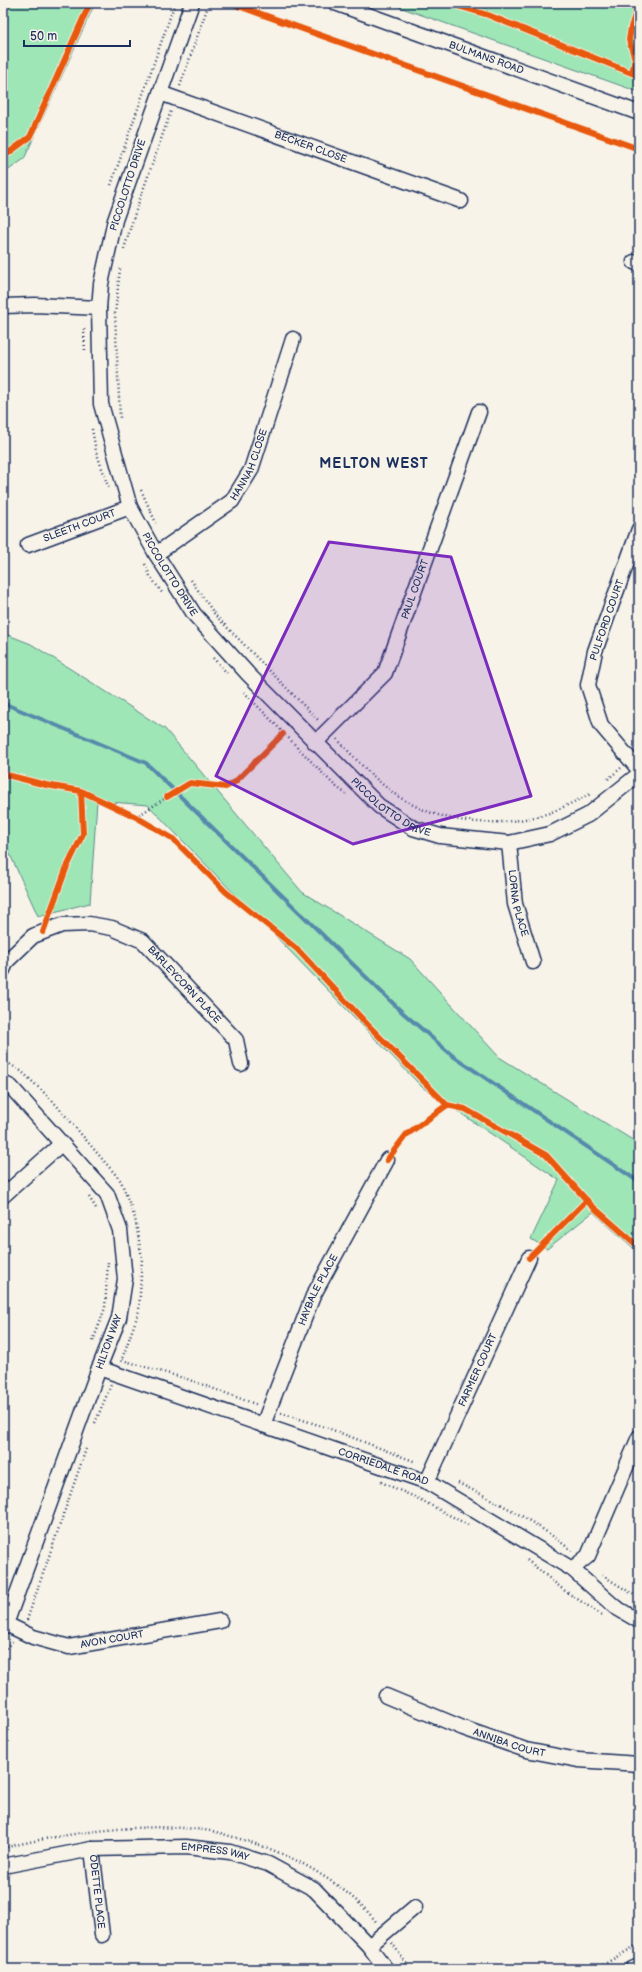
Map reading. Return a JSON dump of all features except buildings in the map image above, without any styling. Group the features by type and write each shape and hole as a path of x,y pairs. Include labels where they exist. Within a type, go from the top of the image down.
{"street":[{"name":"PICCOLOTTO DRIVE","path":"192,3 115,220 101,284 92,308 101,404 125,509 194,614 248,674 379,806 413,828 440,836 509,843 550,834 588,815 639,774"},
{"name":"BULMANS ROAD","path":"335,3 639,113"},
{"name":"BECKER CLOSE","path":"160,93 461,201"},
{"path":"3,306 35,305 92,308"},
{"name":"HANNAH CLOSE","path":"156,554 232,501 251,470 293,339"},
{"name":"PAUL COURT","path":"315,743 385,673 479,412"},
{"name":"SLEETH COURT","path":"28,545 125,509"},
{"name":"PULFORD COURT","path":"639,529 595,651 588,685 601,725 639,770"},
{"name":"LORNA PLACE","path":"509,843 515,904 533,962"},
{"name":"BARLEYCORN PLACE","path":"3,970 7,961 33,936 62,925 89,924 112,928 143,941 154,952 236,1040 241,1064"},
{"name":"HILTON WAY","path":"3,1083 11,1087 106,1194 120,1230 125,1279 119,1318 99,1368 5,1626"},
{"path":"3,1196 61,1144"},
{"name":"HAYBALE PLACE","path":"263,1425 313,1296 387,1160"},
{"name":"FARMER COURT","path":"427,1482 529,1258"},
{"name":"CORRIEDALE ROAD","path":"99,1368 427,1482 572,1569 615,1607 639,1621"},
{"path":"572,1569 588,1556 639,1436"},
{"name":"AVON COURT","path":"5,1626 20,1630 33,1637 69,1647 220,1621"},
{"name":"ANNIBA COURT","path":"386,1696 463,1728 526,1750 578,1760 639,1764"},
{"name":"EMPRESS WAY","path":"3,1866 92,1849 186,1846 230,1852 268,1864 314,1889 369,1946 386,1969"},
{"name":"ODETTE PLACE","path":"92,1849 102,1935"},
{"path":"369,1946 415,1907"},
{"path":"632,1969 639,1966"}],"path":[{"path":"110,188 175,3"},
{"path":"123,255 135,213 209,3"},
{"path":"484,3 484,14 495,18"},
{"path":"120,420 116,314 121,262"},
{"path":"85,354 92,308"},
{"path":"91,423 96,451 112,496 125,509"},
{"path":"140,488 168,545"},
{"path":"143,562 150,576 164,595"},
{"path":"189,578 216,616 328,730 387,789 414,806 462,822 489,823 516,820 550,813 594,792"},
{"path":"208,652 229,676"},
{"path":"240,687 283,734 334,785 346,794"},
{"path":"278,739 283,734"},
{"path":"606,781 630,759"},
{"path":"129,814 139,819 170,796"},
{"path":"3,1060 21,1071 52,1100 120,1180 135,1218 142,1258 139,1310 125,1353 94,1426"},
{"path":"87,1194 98,1211"},
{"path":"92,1343 105,1308 108,1259"},
{"path":"3,1651 27,1619 36,1598 87,1447"},
{"path":"378,1481 417,1498 471,1526"},
{"path":"526,1559 565,1591 608,1619"},
{"path":"596,1969 639,1944"}],"highlighted area":[{"path":"329,542 451,557 531,796 353,844 216,776"}],"green space":[{"path":"3,3 95,3 24,159 3,174"},
{"path":"388,3 639,3 639,84 636,91"},
{"path":"3,633 31,644 165,729 302,892 410,959 499,1057 639,1144 639,1253 593,1212 547,1249 531,1239 559,1180 422,1087 148,805 97,801 90,903 38,916 3,839"}],"waterway":[{"path":"3,703 146,763 402,1012 453,1056 639,1182"}],"cycle path":[{"path":"3,157 30,137 90,3"},
{"path":"230,3 639,149"},
{"path":"448,3 488,15 639,76"},
{"path":"632,73 635,59 629,40 631,27 639,3"},
{"path":"167,797 190,783 226,787 235,782 283,734"},
{"path":"3,774 46,785 81,791"},
{"path":"43,932 66,869 83,834 81,791 136,817 172,838 226,892 297,949 367,1024 447,1105 465,1109 546,1155 591,1205 639,1247"},
{"path":"387,1160 406,1135 447,1105"},
{"path":"529,1258 587,1200"}],"district":[{"name":"MELTON WEST","path":"374,463"}]}
